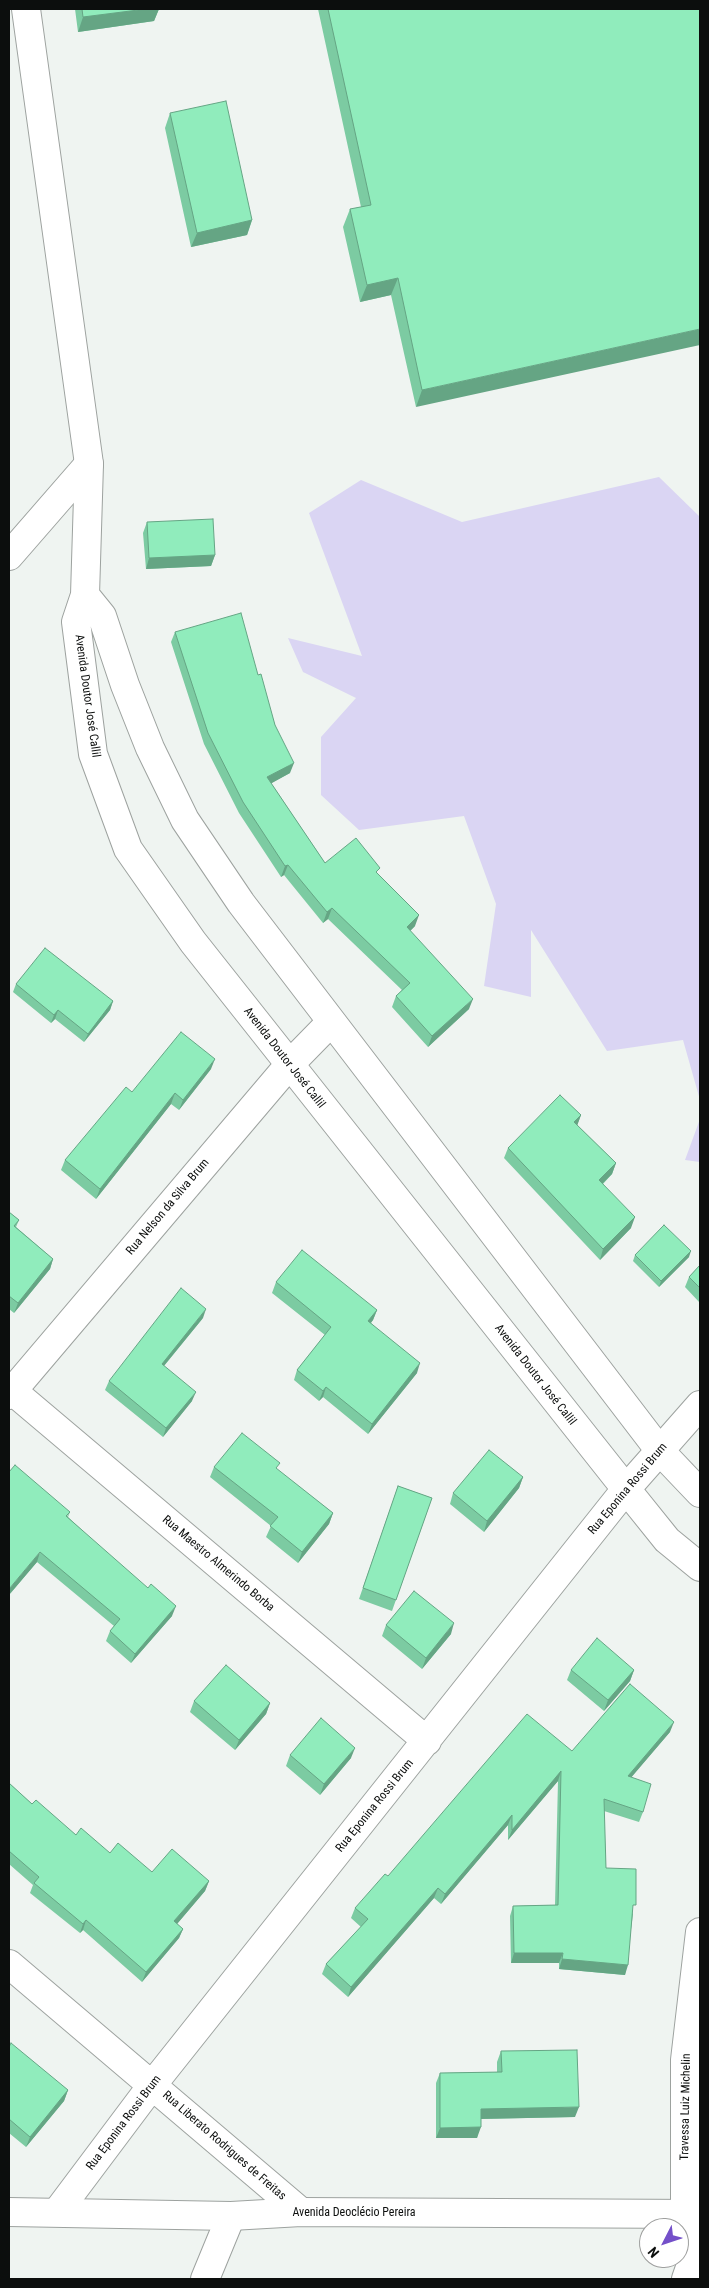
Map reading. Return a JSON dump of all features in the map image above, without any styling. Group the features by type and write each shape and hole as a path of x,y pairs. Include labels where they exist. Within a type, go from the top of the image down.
{"street":[{"name":"Avenida Doutor José Callil","path":"26,9 89,464 85,595 76,622 93,754 128,849 193,942 626,1489 667,1540 700,1567"},
{"path":"9,556 89,464"},
{"path":"85,595 102,616 125,685 150,748 185,820 242,903 331,1022 660,1451 700,1493"},
{"name":"Rua Nelson da Silva Brum","path":"10,1391 289,1065 331,1022"},
{"name":"Rua Maestro Almerindo Borba","path":"10,1391 427,1740"},
{"name":"Rua Eponina Rossi Brum","path":"57,2212 153,2084 626,1489 700,1405"},
{"name":"Travessa Luiz Michelin","path":"686,2279 695,2253 685,2060 700,1932"},
{"name":"Rua Liberato Rodrigues de Freitas","path":"9,1964 153,2084 301,2212"},
{"name":"Avenida Deoclécio Pereira","path":"9,2212 231,2216 301,2212 693,2214"},
{"path":"205,2279 231,2216"}],"shaded area":[{"path":"659,477 700,517 700,1100 683,1040 607,1051 531,930 531,997 484,986 496,904 464,816 359,830 321,795 321,737 356,698 303,672 288,638 362,656 309,513 361,480 462,522"},
{"path":"700,1119 700,1162 685,1160"}],"building":[{"path":"82,9 146,9 83,17"},
{"path":"328,9 700,9 700,329 422,390 398,278 367,285 350,209 371,205"},
{"path":"226,101 252,220 197,233 170,113"},
{"path":"213,519 215,555 149,558 147,522"},
{"path":"241,613 258,675 261,674 275,725 294,763 267,777 325,863 356,838 380,868 376,872 419,915 407,927 473,999 432,1036 396,996 410,983 332,908 327,912 288,865 285,866 243,802 208,733 175,632"},
{"path":"45,948 113,1001 88,1034 58,1010 54,1015 16,984"},
{"path":"181,1032 215,1059 183,1100 175,1093 100,1189 65,1160 126,1087 132,1092"},
{"path":"560,1095 581,1115 574,1122 616,1163 599,1180 635,1217 603,1249 508,1148"},
{"path":"9,1212 19,1220 14,1226 53,1259 18,1303 9,1296"},
{"path":"664,1225 691,1251 661,1281 635,1255"},
{"path":"302,1250 377,1310 368,1321 420,1363 372,1424 326,1387 323,1391 297,1370 331,1327 276,1282"},
{"path":"700,1265 700,1288 689,1277"},
{"path":"181,1288 206,1309 162,1364 196,1392 166,1428 109,1381"},
{"path":"242,1433 280,1463 276,1468 333,1513 302,1552 270,1526 278,1517 214,1467"},
{"path":"489,1450 523,1477 487,1521 453,1493"},
{"path":"15,1465 70,1512 66,1516 148,1588 151,1584 176,1606 135,1654 110,1631 120,1619 40,1552 9,1589 9,1472"},
{"path":"398,1486 432,1498 396,1600 363,1588"},
{"path":"414,1591 454,1623 426,1658 386,1625"},
{"path":"597,1638 634,1670 608,1700 571,1670"},
{"path":"226,1665 270,1703 239,1740 194,1701"},
{"path":"630,1684 674,1722 628,1776 651,1784 643,1812 604,1799 606,1868 636,1869 636,1905 633,1905 628,1965 562,1959 563,1953 514,1953 513,1906 558,1905 561,1771 512,1830 512,1815 445,1894 438,1888 351,1987 326,1964 368,1919 355,1908 385,1874 388,1876 527,1714 572,1751"},
{"path":"321,1718 355,1748 324,1784 290,1755"},
{"path":"9,1783 32,1804 36,1800 76,1835 81,1828 110,1853 118,1843 152,1872 172,1849 209,1881 174,1921 183,1929 146,1972 86,1920 83,1924 34,1883 39,1877 9,1851"},
{"path":"11,2043 68,2090 30,2137 9,2119 9,2047"},
{"path":"577,2050 579,2107 481,2109 481,2127 440,2128 440,2073 502,2072 501,2051"}]}
